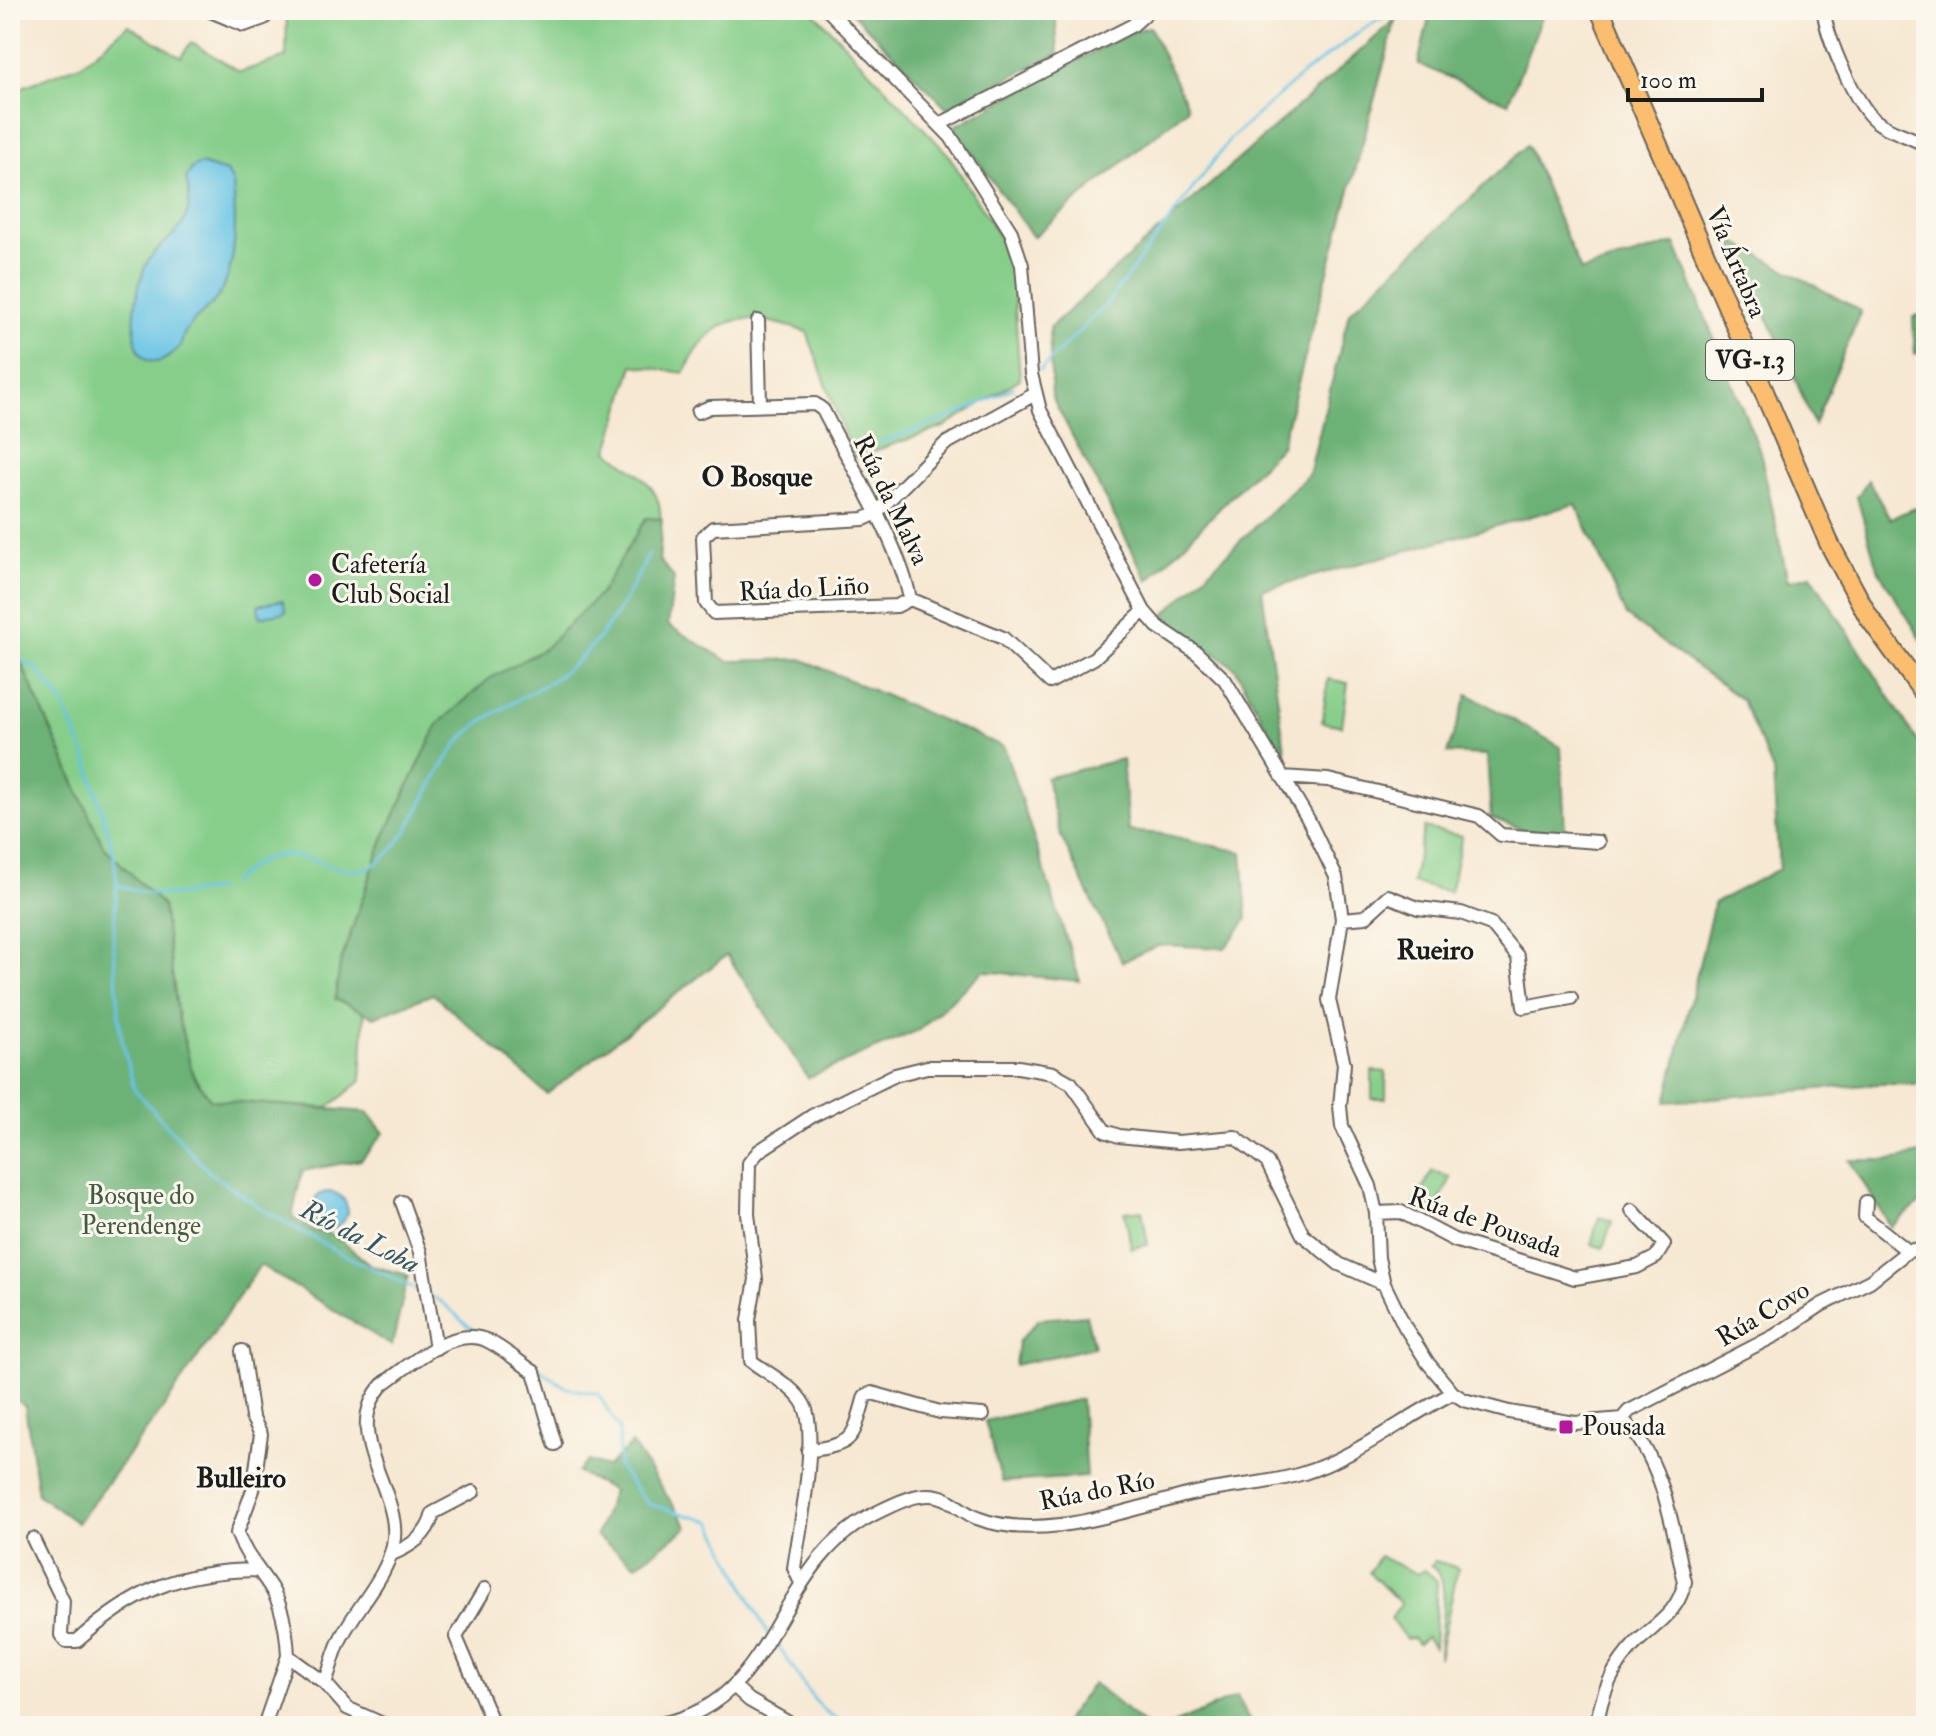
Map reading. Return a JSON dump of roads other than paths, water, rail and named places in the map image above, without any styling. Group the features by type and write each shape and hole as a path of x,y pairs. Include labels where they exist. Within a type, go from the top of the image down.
{"highway":[{"name":"Vía Ártabra","path":"1600,10 1829,543 1868,616 1926,696"}],"street":[{"path":"208,10 244,25 264,18 271,10"},
{"path":"828,10 940,124 968,162 1018,249 1035,394 1061,455 1144,611 1157,626 1197,653 1225,680 1336,877 1342,919 1329,985 1344,1064 1341,1116 1370,1186 1384,1284 1420,1351 1453,1393 1477,1405 1575,1423 1622,1419 1637,1434 1650,1455 1685,1582 1680,1602 1670,1615 1636,1643 1613,1669 1597,1726"},
{"path":"1823,10 1828,31 1867,114 1886,128 1926,146"},
{"path":"940,124 1103,42 1144,12"},
{"path":"758,321 760,404"},
{"path":"875,514 945,444 1035,394"},
{"name":"Rúa da Malva","path":"698,412 710,407 760,404 815,404 823,410 875,514 907,584 910,599 1003,638 1050,682 1094,658 1144,611"},
{"name":"Rúa do Liño","path":"875,514 864,519 713,528 703,537 706,603 714,613 722,615 897,606 910,599"},
{"path":"1282,777 1328,780 1479,816 1501,835 1598,842"},
{"path":"1342,919 1365,917 1388,896 1437,913 1478,917 1497,930 1518,957 1524,1007 1571,998"},
{"path":"801,1583 794,1568 808,1451 804,1404 751,1361 749,1320 756,1279 748,1214 749,1163 759,1151 812,1116 895,1075 927,1067 1018,1067 1053,1073 1071,1083 1105,1131 1119,1136 1178,1142 1235,1137 1267,1162 1303,1235 1339,1264 1384,1284"},
{"path":"402,1202 420,1252 436,1348"},
{"path":"1866,1202 1865,1217 1884,1228 1908,1251"},
{"name":"Rúa de Pousada","path":"1376,1213 1401,1212 1454,1240 1575,1278 1637,1267 1656,1257 1664,1244 1632,1210"},
{"name":"Rúa Covo","path":"1622,1419 1629,1411 1776,1335 1821,1305 1870,1281 1908,1251 1926,1248"},
{"path":"325,1683 340,1640 390,1555 393,1522 371,1458 367,1432 375,1392 436,1348 470,1336 487,1340 534,1372 555,1444"},
{"path":"242,1351 252,1417 261,1434 253,1490 237,1533 256,1570 272,1589 286,1631 288,1656 264,1726"},
{"path":"808,1451 841,1445 848,1439 865,1396 872,1393 940,1412 983,1415"},
{"name":"Rúa do Río","path":"643,1726 689,1718 712,1707 735,1687 801,1583 852,1525 925,1494 943,1497 978,1519 1018,1526 1061,1525 1134,1511 1192,1493 1305,1473 1453,1393"},
{"path":"390,1555 422,1536 430,1528 433,1513 473,1492"},
{"path":"33,1539 63,1601 61,1635 66,1641 77,1641 113,1609 148,1590 215,1571 256,1570"},
{"path":"485,1589 456,1637 494,1726"},
{"path":"288,1656 325,1683 347,1708 387,1726"},
{"path":"735,1687 749,1700 794,1726"}],"water":[{"path":"200,164 227,172 233,182 235,224 230,267 221,292 187,329 181,345 156,362 145,359 138,349 135,335 140,282 150,258 184,221 189,200 186,179 192,168"},
{"path":"283,600 286,612 260,617 258,605"},
{"path":"329,1192 342,1197 347,1210 342,1223 329,1228 316,1223 311,1210 316,1197"}],"waterway":[{"path":"1040,370 1105,306 1230,139 1303,74 1365,28 1396,10"},
{"path":"881,442 951,417 1013,388"},
{"path":"231,883 271,857 296,856 348,870 360,870 386,856 410,825 440,769 463,738 482,721 549,682 582,657 608,626 649,554"},
{"name":"Río da Loba","path":"10,654 37,669 62,702 88,762 114,855 117,884 113,940 121,1035 134,1089 210,1173 267,1212 340,1253 422,1292"},
{"path":"117,884 154,894 217,889"},
{"name":"Río da Loba","path":"433,1297 476,1331"},
{"name":"Río da Loba","path":"537,1368 567,1388 598,1394 619,1428 619,1468 648,1504 712,1522 767,1633"},
{"name":"Río da Loba","path":"772,1638 820,1706 847,1723 866,1726"}],"place":[{"name":"Cafetería Club Social","path":"315,580"},
{"name":"Pousada","path":"1566,1427"}],"district":[{"name":"O Bosque","path":"757,477"},
{"name":"Rueiro","path":"1435,950"},
{"name":"Bulleiro","path":"241,1478"}],"park label":[{"name":"Bosque do Perendenge","path":"141,1211"}]}
